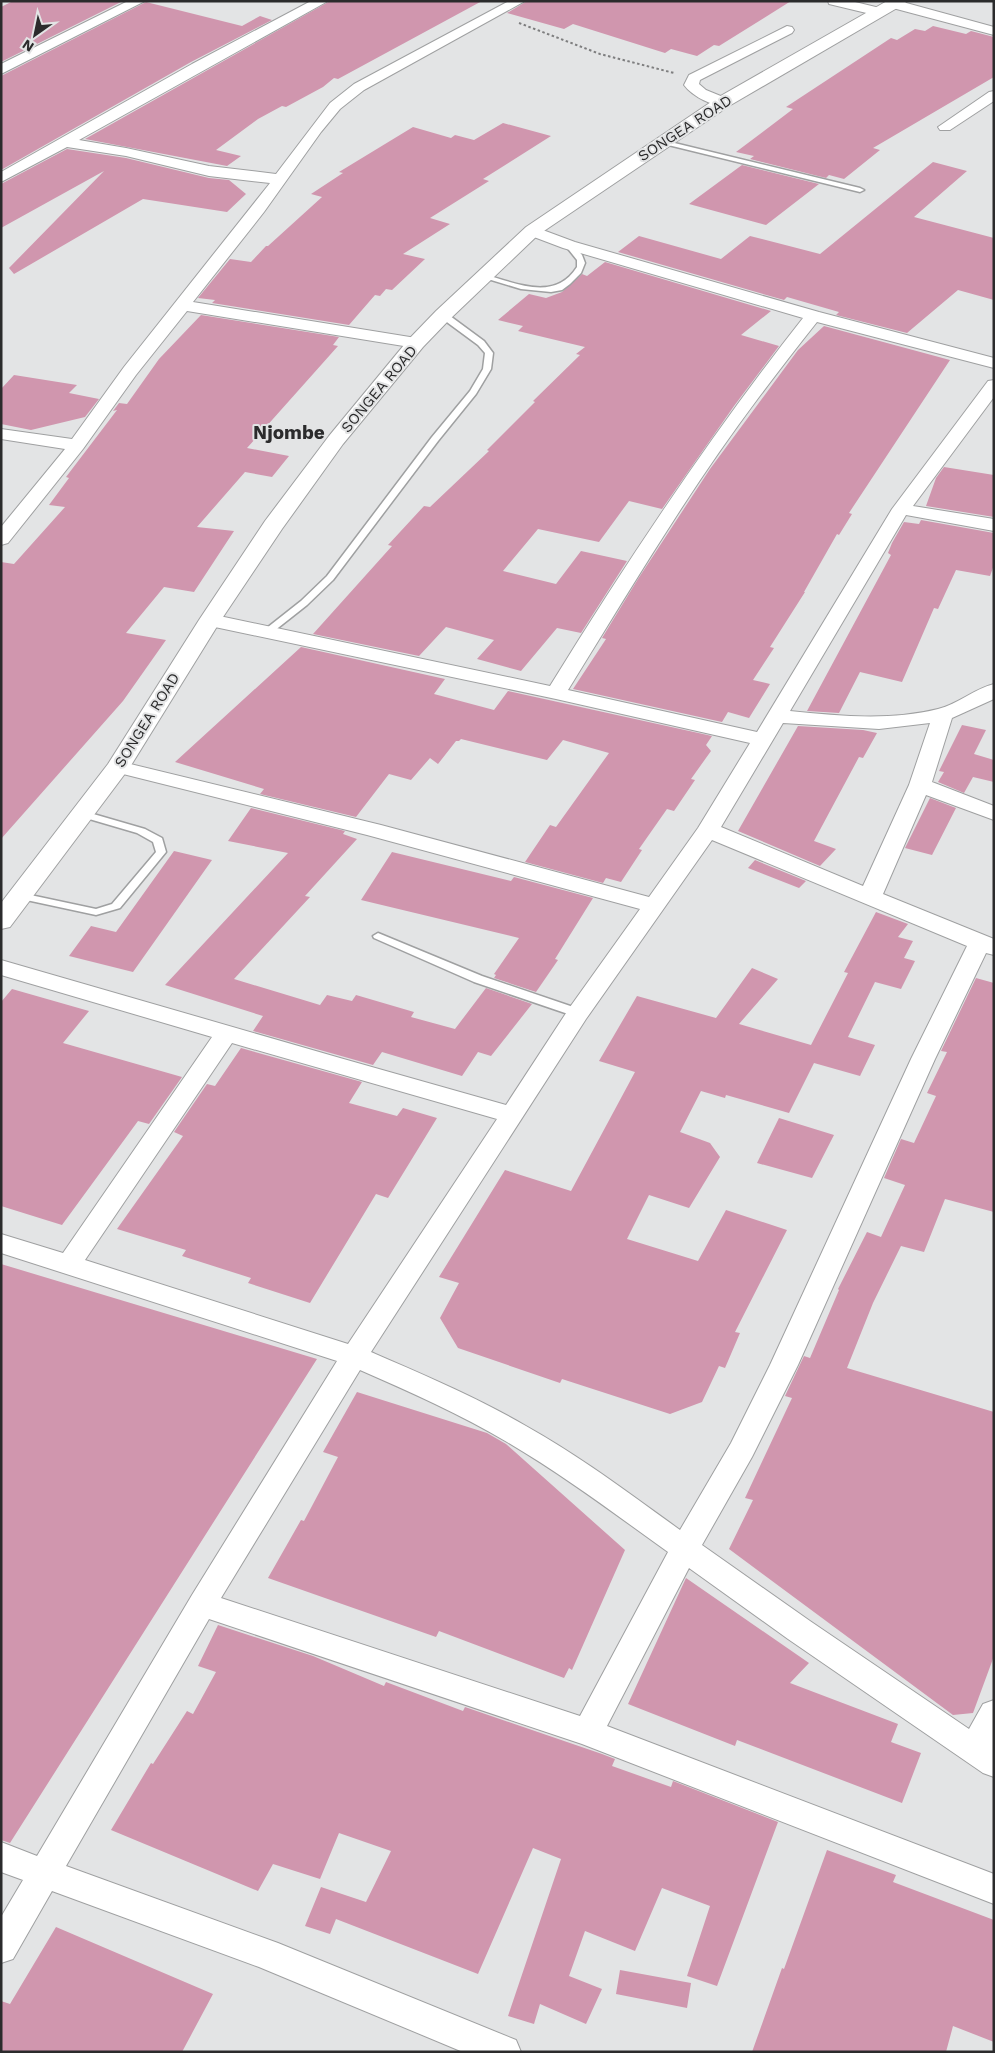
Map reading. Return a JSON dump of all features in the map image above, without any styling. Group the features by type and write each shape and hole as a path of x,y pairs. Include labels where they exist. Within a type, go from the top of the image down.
{"highway":[{"name":"SONGEA ROAD","path":"1,921 118,767 210,620 273,526 336,440 416,343 443,315 482,276 532,231 723,102 891,6"}],"street":[{"path":"1,70 139,1"},
{"path":"1,178 189,71 322,1"},
{"path":"1,539 78,444 181,305 259,209 279,179 335,106 359,87 520,1"},
{"path":"841,2 891,6 994,31"},
{"path":"723,102 701,93 691,86 694,78 787,30"},
{"path":"945,127 994,95"},
{"path":"968,112 985,116"},
{"path":"64,142 126,152 209,170 279,179"},
{"path":"532,231 569,245 813,316 994,363"},
{"path":"181,305 416,343"},
{"path":"556,693 625,581 710,454 752,394 813,316"},
{"path":"1,1948 202,1604 354,1356 578,1013 708,830 901,509 994,385"},
{"path":"1,434 78,444"},
{"path":"901,509 994,525"},
{"path":"210,620 556,693 761,740"},
{"path":"776,716 854,723 904,721 943,715 993,691"},
{"path":"870,898 889,851 920,785 943,715"},
{"path":"118,767 374,830 654,906"},
{"path":"920,785 994,814"},
{"path":"588,1732 685,1548 742,1448 784,1366 923,1059 987,946 708,830"},
{"path":"1,967 226,1034 513,1115"},
{"path":"69,1264 226,1034"},
{"path":"1,1243 354,1356 452,1399 517,1434 580,1474 799,1630 984,1756 994,1714"},
{"path":"202,1604 588,1732 994,1889"},
{"path":"1,1857 266,1954 504,2052"}],"lane":[{"path":"662,142 860,190"},
{"path":"482,276 541,289 558,288 581,270 583,265 581,259 569,245"},
{"path":"266,633 304,604 330,578 473,392 487,369 489,353 481,343 443,315"},
{"path":"21,896 96,912 116,906 161,852 158,840 141,831 83,814"},
{"path":"378,936 478,979 578,1013"}],"path":[{"path":"492,16 523,24 600,54 694,78"}],"building":[{"path":"13,1 123,1 1,62 1,7"},
{"path":"330,1 482,1 338,79 334,78 323,87 286,107 282,106 258,119 216,150 241,156 227,166 85,139"},
{"path":"527,1 791,1 719,46 714,45 697,56 671,49 665,53 573,24 564,29 507,13"},
{"path":"146,2 242,26 260,16 272,20 191,62 1,170 1,76"},
{"path":"933,26 966,34 971,31 994,37 994,77 873,148 880,150 844,179 829,175 826,178 750,159 754,156 736,152 793,109 786,107 891,38 897,40 915,29 925,31"},
{"path":"503,123 551,136 483,179 489,181 430,218 450,224 403,254 425,259 392,290 386,289 380,296 375,295 349,325 212,303 215,300 198,298 230,259 251,262 266,246 322,197 311,194 343,173 339,172 413,127 451,138 455,135 474,140"},
{"path":"67,149 126,158 209,178 229,180 246,194 227,212 143,199 14,274 9,268 104,171 1,228 1,184"},
{"path":"933,162 967,171 914,217 994,238 994,300 958,290 907,333 836,315 839,312 787,297 784,300 618,252 639,236 721,259 750,236 820,254"},
{"path":"742,165 819,184 766,225 689,204"},
{"path":"605,262 771,311 741,335 779,346 734,406 662,509 629,501 599,542 538,529 503,571 556,584 581,551 627,561 581,633 557,628 521,671 477,659 494,640 446,627 419,656 313,634 392,546 388,545 424,506 430,507 489,451 487,450 580,355 576,354 585,347 518,331 523,326 498,320 529,294 546,298 562,292 582,274 587,276"},
{"path":"201,315 339,337 333,345 338,346 247,448 289,456 272,477 245,472 197,527 234,531 194,592 164,587 126,633 166,640 123,701 1,839 1,562 14,564 65,507 49,505 69,478 66,477 117,410 113,411 119,403 127,404 159,359"},
{"path":"824,326 950,360 849,513 852,514 839,535 837,534 805,592 770,647 774,648 753,680 770,684 749,718 728,712 722,722 573,689 606,639 602,638 638,579 710,469 798,350"},
{"path":"14,375 77,385 69,393 99,399 85,417 31,430 1,424 1,389"},
{"path":"944,467 994,475 994,517 926,506 936,478"},
{"path":"921,520 994,533 994,565 990,576 956,570 938,609 934,608 902,682 860,672 839,713 807,711 891,555 888,553 904,522 919,524"},
{"path":"301,647 445,679 434,694 494,710 508,691 712,736 706,745 711,751 691,779 695,780 674,811 667,809 639,849 642,850 621,882 606,878 603,883 525,862 550,825 556,827 609,753 563,740 547,760 461,739 456,741 438,764 430,758 411,780 389,774 356,817 260,794 264,789 175,762"},
{"path":"962,725 986,730 974,754 994,760 994,782 973,777 964,793 938,782 944,772 939,771"},
{"path":"798,726 863,730 877,733 863,758 859,757 814,841 836,849 820,866 738,831"},
{"path":"930,798 956,808 932,855 905,848"},
{"path":"251,808 345,831 343,834 357,839 305,896 310,897 234,979 320,1005 327,995 352,1001 356,995 414,1012 411,1017 455,1029 486,988 532,1004 491,1056 478,1052 462,1076 382,1052 373,1065 253,1031 263,1016 165,985 288,853 228,841"},
{"path":"174,851 212,860 133,972 69,956 91,926 116,932"},
{"path":"392,852 511,881 514,877 593,898 555,959 558,960 536,992 494,978 496,975 494,974 519,938 361,900"},
{"path":"755,860 806,881 799,888 748,868"},
{"path":"876,912 908,924 898,937 913,941 904,958 915,961 901,989 875,982 848,1037 875,1045 860,1076 814,1063 789,1113 726,1095 725,1098 701,1091 680,1132 710,1143 720,1157 689,1208 649,1195 627,1239 698,1261 726,1210 787,1230 735,1332 740,1333 725,1368 719,1366 702,1402 670,1414 562,1379 560,1383 458,1348 440,1318 459,1283 439,1277 505,1170 571,1191 635,1072 599,1061 637,996 716,1018 752,968 778,979 739,1024 811,1045 848,973 844,972"},
{"path":"976,978 994,983 994,1212 945,1199 924,1252 901,1246 873,1303 847,1368 994,1412 994,1656 973,1713 953,1715 729,1549 753,1500 745,1498 792,1398 785,1396 804,1356 810,1358 838,1289 867,1232 881,1237 905,1185 884,1178 901,1139 914,1143 936,1096 927,1093 947,1052 941,1051"},
{"path":"12,989 89,1011 63,1043 182,1077 149,1124 138,1121 62,1225 1,1206 1,1002"},
{"path":"241,1048 362,1082 349,1103 397,1116 403,1108 437,1118 388,1198 376,1194 310,1303 248,1283 251,1278 182,1256 186,1250 117,1229 183,1136 174,1132 207,1084 215,1086"},
{"path":"779,1118 834,1135 812,1178 757,1163"},
{"path":"1,1264 317,1359 10,1843 1,1840"},
{"path":"357,1392 487,1433 506,1444 625,1550 572,1670 569,1668 564,1678 439,1631 436,1637 268,1578 301,1520 304,1521 338,1457 323,1452"},
{"path":"686,1578 809,1663 790,1683 898,1724 891,1742 921,1753 902,1803 737,1740 735,1746 628,1704"},
{"path":"218,1625 313,1656 384,1686 386,1682 463,1711 465,1707 602,1754 615,1759 612,1766 671,1787 673,1781 778,1822 717,1986 687,1976 710,1906 662,1888 635,1951 585,1931 569,1976 602,1989 586,2024 540,2004 534,2024 508,2016 561,1859 533,1848 478,1974 336,1919 330,1934 305,1926 321,1887 366,1902 391,1851 339,1833 320,1879 273,1864 258,1891 111,1830 151,1763 153,1764 187,1711 193,1714 216,1672 198,1666"},
{"path":"827,1850 896,1875 893,1882 994,1920 994,2042 953,2026 946,2052 752,2052"},
{"path":"56,1927 213,1994 182,2052 1,2052 1,2001 10,2004"},
{"path":"620,1970 691,1983 687,2008 616,1994"}],"district":[{"name":"Njombe","path":"289,432"}]}
